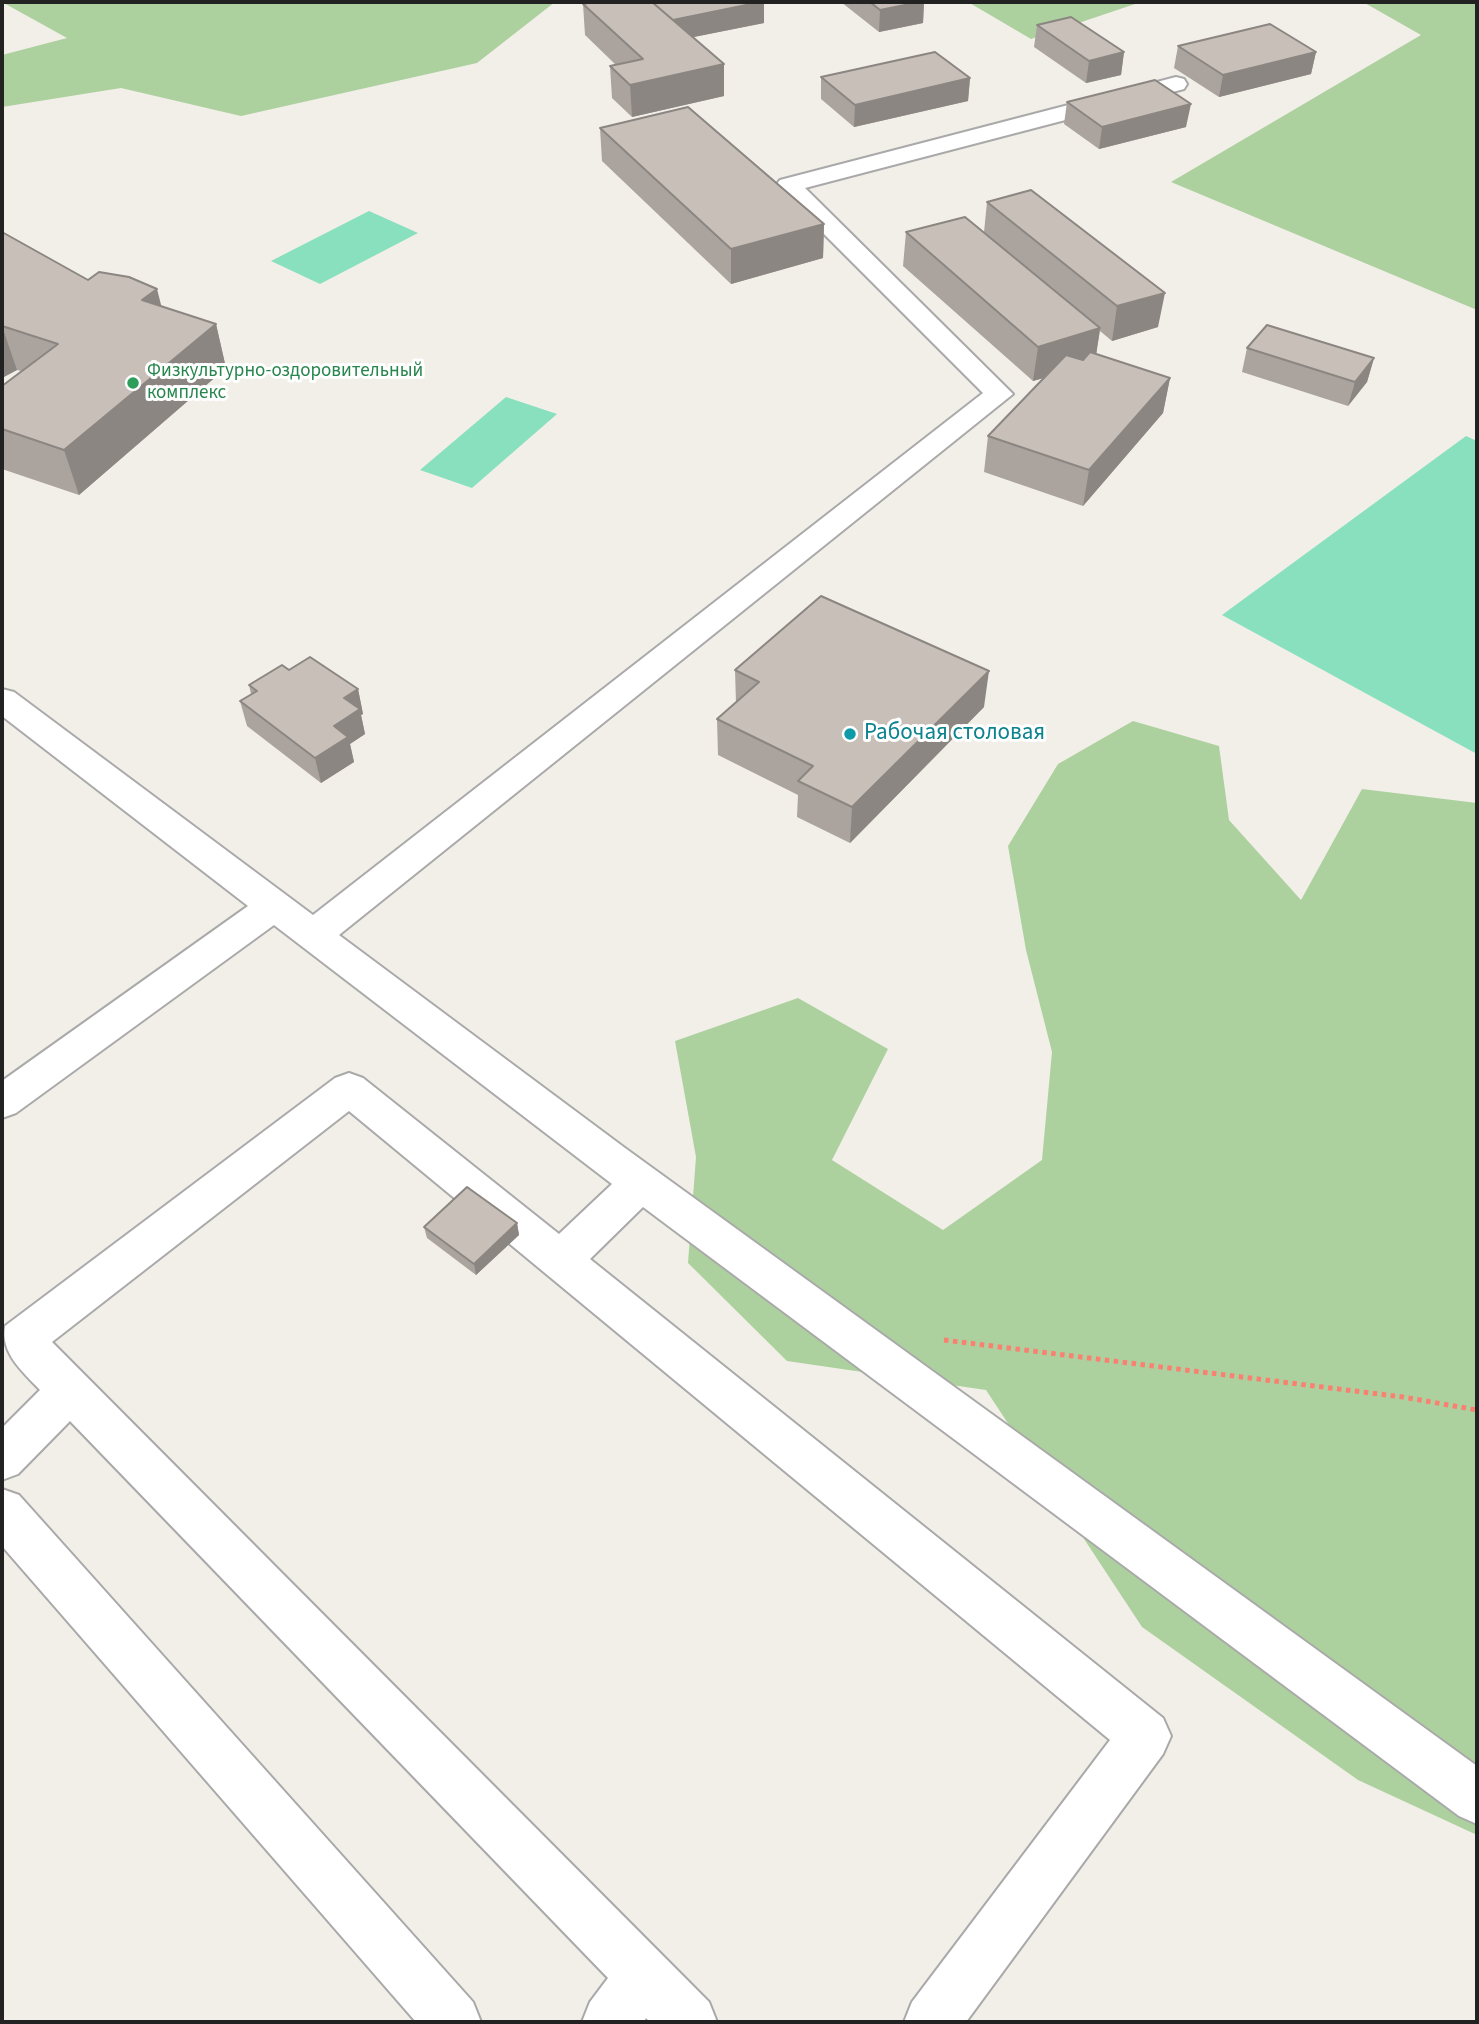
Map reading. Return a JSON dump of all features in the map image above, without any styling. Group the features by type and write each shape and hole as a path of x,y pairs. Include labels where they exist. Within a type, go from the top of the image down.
{"lane":[{"path":"313,935 999,394 788,185 1175,84"},
{"path":"2,700 641,1183 1477,1798"},
{"path":"2,1102 274,906"},
{"path":"689,2022 20,1340 349,1088 1145,1736 932,2022"},
{"path":"560,1260 641,1183"},
{"path":"2,1459 70,1390"},
{"path":"2,1511 453,2022"},
{"path":"610,2022 643,1976"}],"path":[{"path":"933,1338 1403,1397 1477,1410"}],"green space":[{"path":"2,2 555,2 477,63 241,116 121,88 2,107 2,55 67,38"},
{"path":"968,2 1141,2 1031,39"},
{"path":"1363,2 1477,2 1477,310 1171,182 1421,35"},
{"path":"369,211 418,233 320,284 271,261"},
{"path":"506,397 557,414 472,488 420,470"},
{"path":"1466,436 1477,441 1477,754 1222,615"},
{"path":"1133,721 1219,746 1229,820 1301,900 1362,789 1477,803 1477,1835 1358,1780 1142,1627 986,1390 787,1361 688,1263 696,1157 675,1041 798,998 888,1049 832,1160 943,1230 1042,1160 1052,1052 1026,950 1008,846 1058,764"}],"building":[{"path":"652,2 724,64 630,85 610,66 643,59 583,4"},
{"path":"652,2 761,2 673,20"},
{"path":"870,2 920,2 880,10"},
{"path":"1071,17 1124,52 1089,61 1037,25"},
{"path":"1270,24 1316,52 1223,75 1178,46"},
{"path":"935,52 970,78 855,105 821,77"},
{"path":"1155,80 1191,104 1102,127 1067,102"},
{"path":"688,107 824,224 731,249 600,128"},
{"path":"1031,190 1165,293 1117,306 987,202"},
{"path":"965,217 1100,328 1038,347 906,232"},
{"path":"2,232 88,280 99,272 129,277 157,289 142,300 216,324 64,450 2,429 2,386 58,344 2,326"},
{"path":"1267,325 1374,358 1355,382 1247,348"},
{"path":"1090,352 1170,378 1089,470 988,436 1066,355 1083,360"},
{"name":"Рабочая столовая","path":"821,596 989,671 852,807 798,781 813,766 717,719 759,682 735,670"},
{"path":"310,657 358,689 344,698 360,709 334,726 348,737 315,758 240,701 257,691 249,685 282,665 289,670"},
{"path":"467,1187 517,1223 474,1264 424,1227"}],"place":[{"name":"Физкультурно-оздоровительный комплекс","path":"133,383"},
{"name":"Рабочая столовая","path":"850,734"}]}
